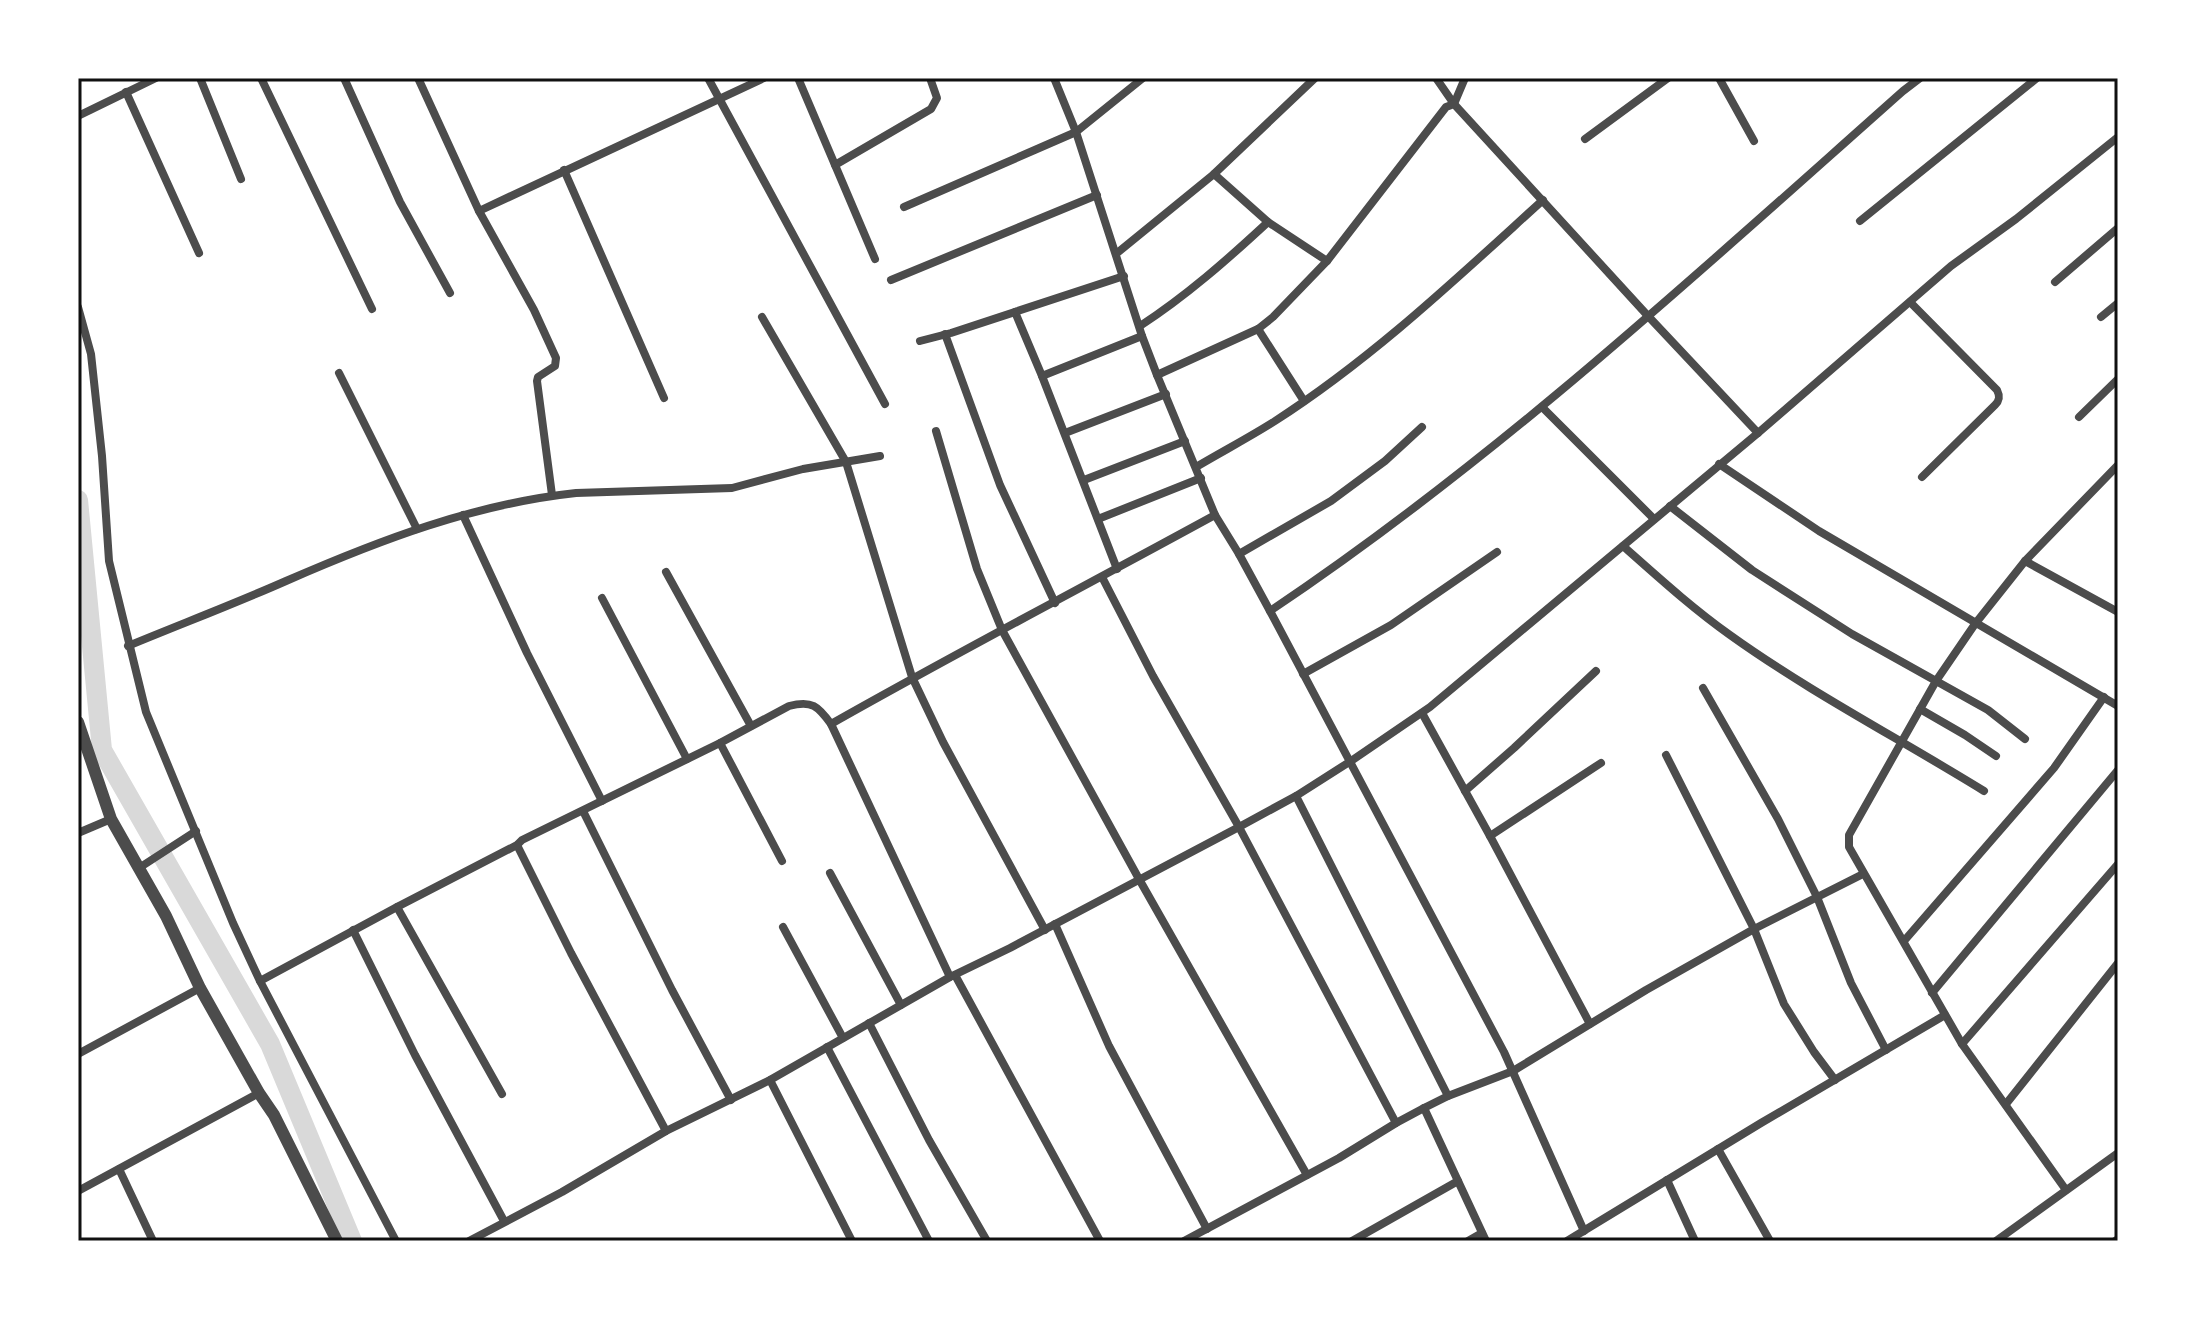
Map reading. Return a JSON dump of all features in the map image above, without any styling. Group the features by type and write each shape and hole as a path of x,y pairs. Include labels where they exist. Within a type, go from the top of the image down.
{"street":[{"path":"78,116 156,78"},
{"path":"200,78 241,179"},
{"path":"261,78 372,309"},
{"path":"344,78 400,202 450,293"},
{"path":"418,78 479,211 534,310 556,358 555,366 538,377 537,381 552,495"},
{"path":"708,78 885,404"},
{"path":"479,211 764,78"},
{"path":"798,78 875,259"},
{"path":"835,165 931,109 937,98 930,78"},
{"path":"1054,78 1076,132 1157,375 1215,515 1351,761 1513,1071 1584,1231"},
{"path":"904,207 1076,132 1143,78"},
{"path":"1117,253 1214,174 1315,78"},
{"path":"1436,78 1454,104 1758,433"},
{"path":"1157,375 1258,329 1273,317 1327,261 1446,107 1454,104 1465,78"},
{"path":"1585,139 1668,78"},
{"path":"1719,78 1754,141"},
{"path":"1270,611 1342,563 1542,407 1920,78"},
{"path":"1860,221 2037,78"},
{"path":"126,92 199,253"},
{"path":"469,1241 562,1192 666,1131 770,1080 953,976 1296,796 1351,761 1422,713 1758,433 1951,266 2016,219 2118,137"},
{"path":"564,170 664,398"},
{"path":"1214,174 1268,222 1327,261"},
{"path":"891,280 1097,195"},
{"path":"1196,467 1275,421 1387,339 1543,200"},
{"path":"1042,376 1141,331 1210,275 1268,222"},
{"path":"2055,282 2118,228"},
{"path":"920,341 1124,276"},
{"path":"1910,302 2000,395 1999,401 1922,477"},
{"path":"2101,317 2118,303"},
{"path":"78,307 91,354 109,561 146,712 260,981 396,1241"},
{"path":"1015,312 1117,569"},
{"path":"762,317 846,462 912,677 943,742 1045,930"},
{"path":"1258,329 1304,401"},
{"path":"945,334 1000,485 1055,603"},
{"path":"339,373 417,529"},
{"path":"2079,417 2118,379"},
{"path":"1065,433 1166,394"},
{"path":"1542,407 1654,519"},
{"path":"1239,554 1331,501 1385,461 1422,427"},
{"path":"936,431 977,569 1002,630 1307,1175"},
{"path":"1084,480 1185,441"},
{"path":"128,646 337,559 463,515 552,495 618,490 703,491 732,488 803,469 880,456"},
{"path":"1719,464 1819,531 2118,706"},
{"path":"2066,1190 1962,1044 1863,874 1849,847 1849,835 1936,681 1975,624 2025,561 2118,465"},
{"path":"1098,519 1201,478"},
{"path":"1670,506 1752,570 1852,634 1988,710 2025,739"},
{"path":"463,515 527,653 602,801"},
{"path":"831,724 912,677 1215,515"},
{"path":"1623,546 1730,635 1806,685 1984,791"},
{"path":"1303,674 1391,625 1497,552"},
{"path":"2025,561 2118,612"},
{"path":"666,572 751,726"},
{"path":"1102,577 1396,1123"},
{"path":"602,598 687,759"},
{"path":"1465,791 1596,671"},
{"path":"1703,688 1778,819 1817,897 1851,983 1886,1050"},
{"path":"1904,941 2054,768 2104,697"},
{"path":"260,981 522,840 789,706 812,704 831,724 953,976 1100,1241"},
{"path":"1920,709 1996,756"},
{"path":"1422,713 1590,1024"},
{"path":"78,722 111,819 166,916 200,988 274,1115 337,1241"},
{"path":"720,743 782,861"},
{"path":"1666,755 1754,929 1784,1004 1835,1080"},
{"path":"1490,836 1601,763"},
{"path":"1932,993 2118,770"},
{"path":"1296,796 1448,1096"},
{"path":"583,811 731,1100"},
{"path":"78,833 111,819"},
{"path":"139,868 196,831"},
{"path":"517,845 666,1131"},
{"path":"1962,1044 2118,864"},
{"path":"830,873 901,1005"},
{"path":"1184,1241 1339,1158 1424,1108 1513,1071 1754,929 1863,874"},
{"path":"397,907 502,1094"},
{"path":"1055,924 1109,1046 1207,1229"},
{"path":"783,927 843,1038"},
{"path":"353,930 415,1055 504,1221"},
{"path":"2006,1104 2118,963"},
{"path":"78,1054 200,988"},
{"path":"1567,1241 1945,1015"},
{"path":"869,1023 929,1140 987,1241"},
{"path":"827,1047 929,1241"},
{"path":"770,1080 852,1241"},
{"path":"78,1191 259,1093"},
{"path":"1424,1108 1484,1237 1468,1241"},
{"path":"1718,1149 1770,1241"},
{"path":"1996,1241 2118,1153"},
{"path":"119,1169 153,1241"},
{"path":"1667,1180 1695,1241"},
{"path":"1352,1241 1458,1181"}],"waterway":[{"path":"78,500 102,750 270,1044 352,1241"}]}
